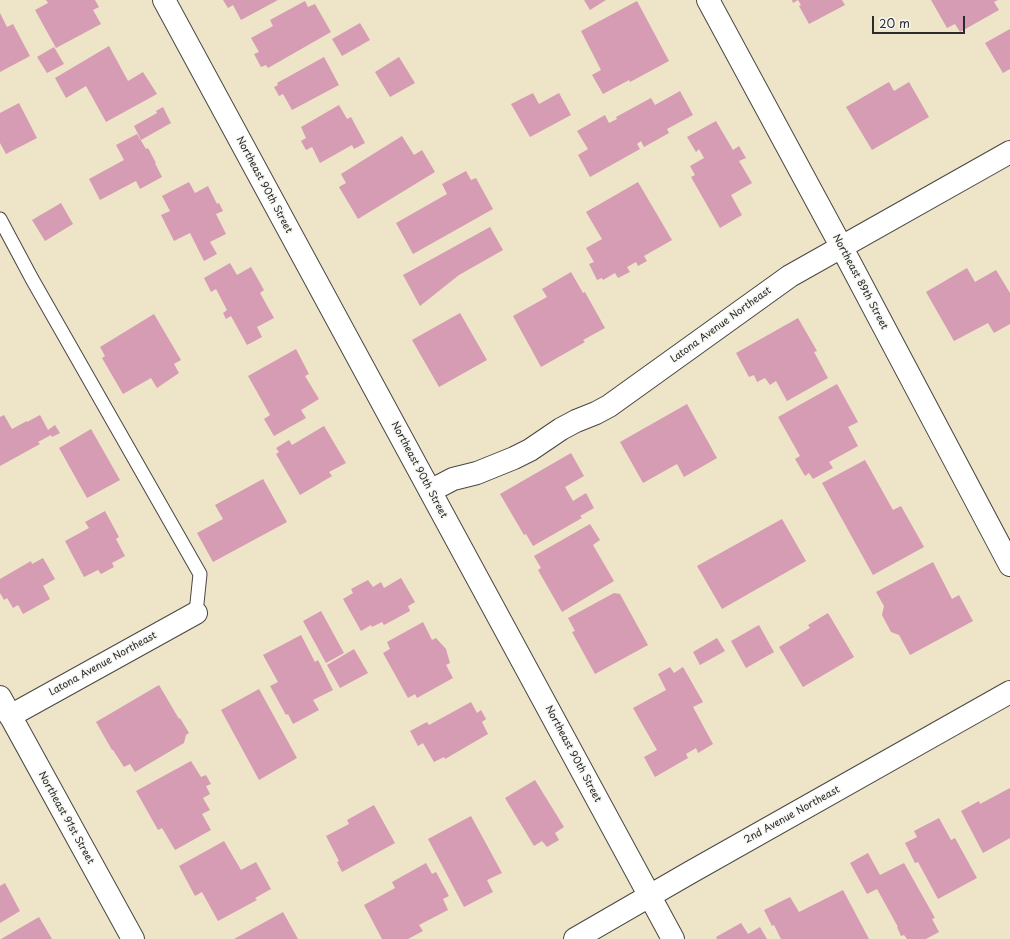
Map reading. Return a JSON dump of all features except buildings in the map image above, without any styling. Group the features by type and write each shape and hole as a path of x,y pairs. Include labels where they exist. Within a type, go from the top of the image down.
{"street":[{"name":"Northeast 90th Street","path":"164,0 673,939"},
{"name":"Northeast 89th Street","path":"708,0 841,246 1010,565"},
{"name":"Latona Avenue Northeast","path":"430,491 453,479 477,473 514,458 530,450 561,429 609,406 790,276 1010,152"},
{"name":"Latona Avenue Northeast","path":"5,707 196,613"},
{"name":"2nd Avenue Northeast","path":"575,939 1010,692"},
{"name":"Northeast 91st Street","path":"5,707 133,939"}],"lane":[{"path":"0,219 32,279 200,574 196,613"}]}
